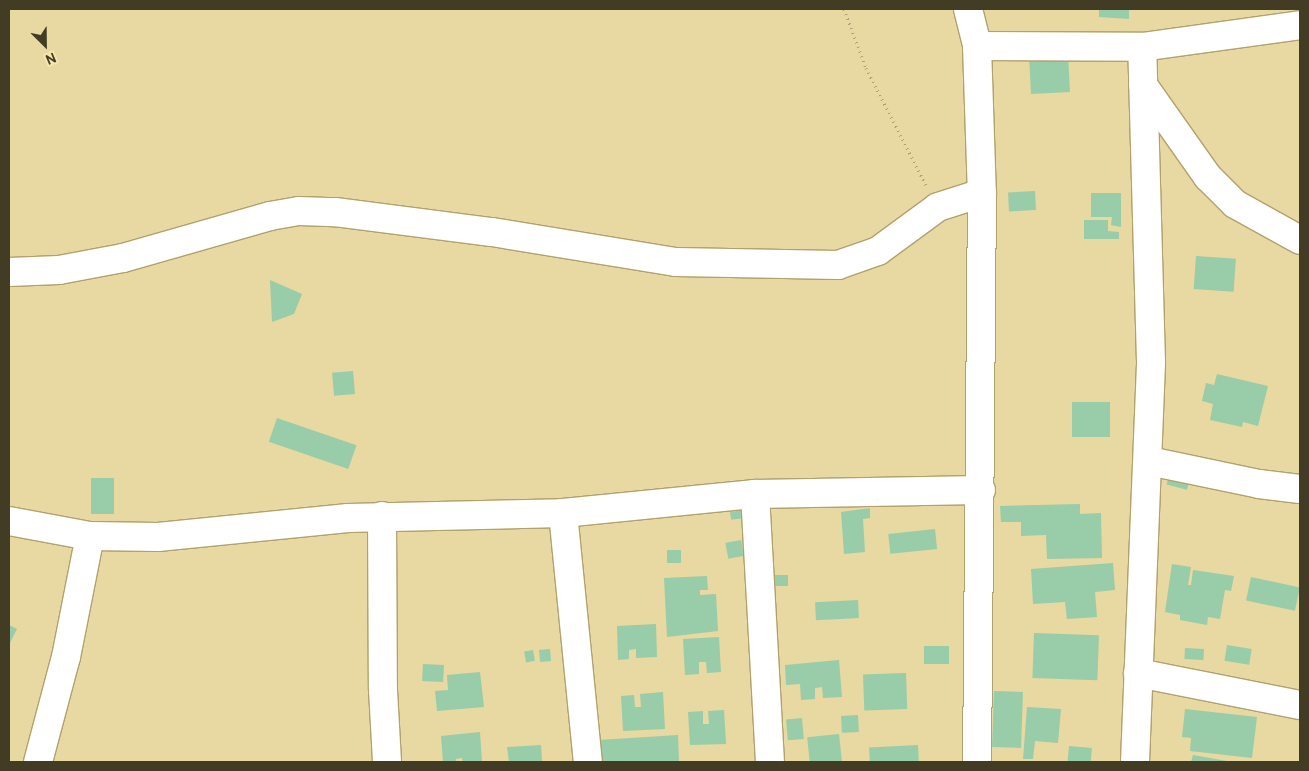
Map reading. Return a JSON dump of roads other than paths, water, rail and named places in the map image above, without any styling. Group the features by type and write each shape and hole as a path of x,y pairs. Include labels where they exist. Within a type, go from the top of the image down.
{"street":[{"path":"968,9 977,46 982,193 981,490 977,762"},
{"path":"977,46 1142,46 1300,25"},
{"path":"1135,762 1149,461 1151,362 1142,46"},
{"path":"1143,85 1208,177 1235,204 1300,240"},
{"path":"9,272 90,265 270,216 298,212 335,212 492,232 676,262 838,266 878,251 938,207 982,193"},
{"path":"1149,461 1259,484 1300,489"},
{"path":"9,521 90,536 158,537 382,516 563,513 755,494 981,490"},
{"path":"755,494 770,762"},
{"path":"563,513 588,762"},
{"path":"382,516 383,690 387,762"},
{"path":"38,762 66,657 90,536"},
{"path":"1138,673 1300,705"}]}
